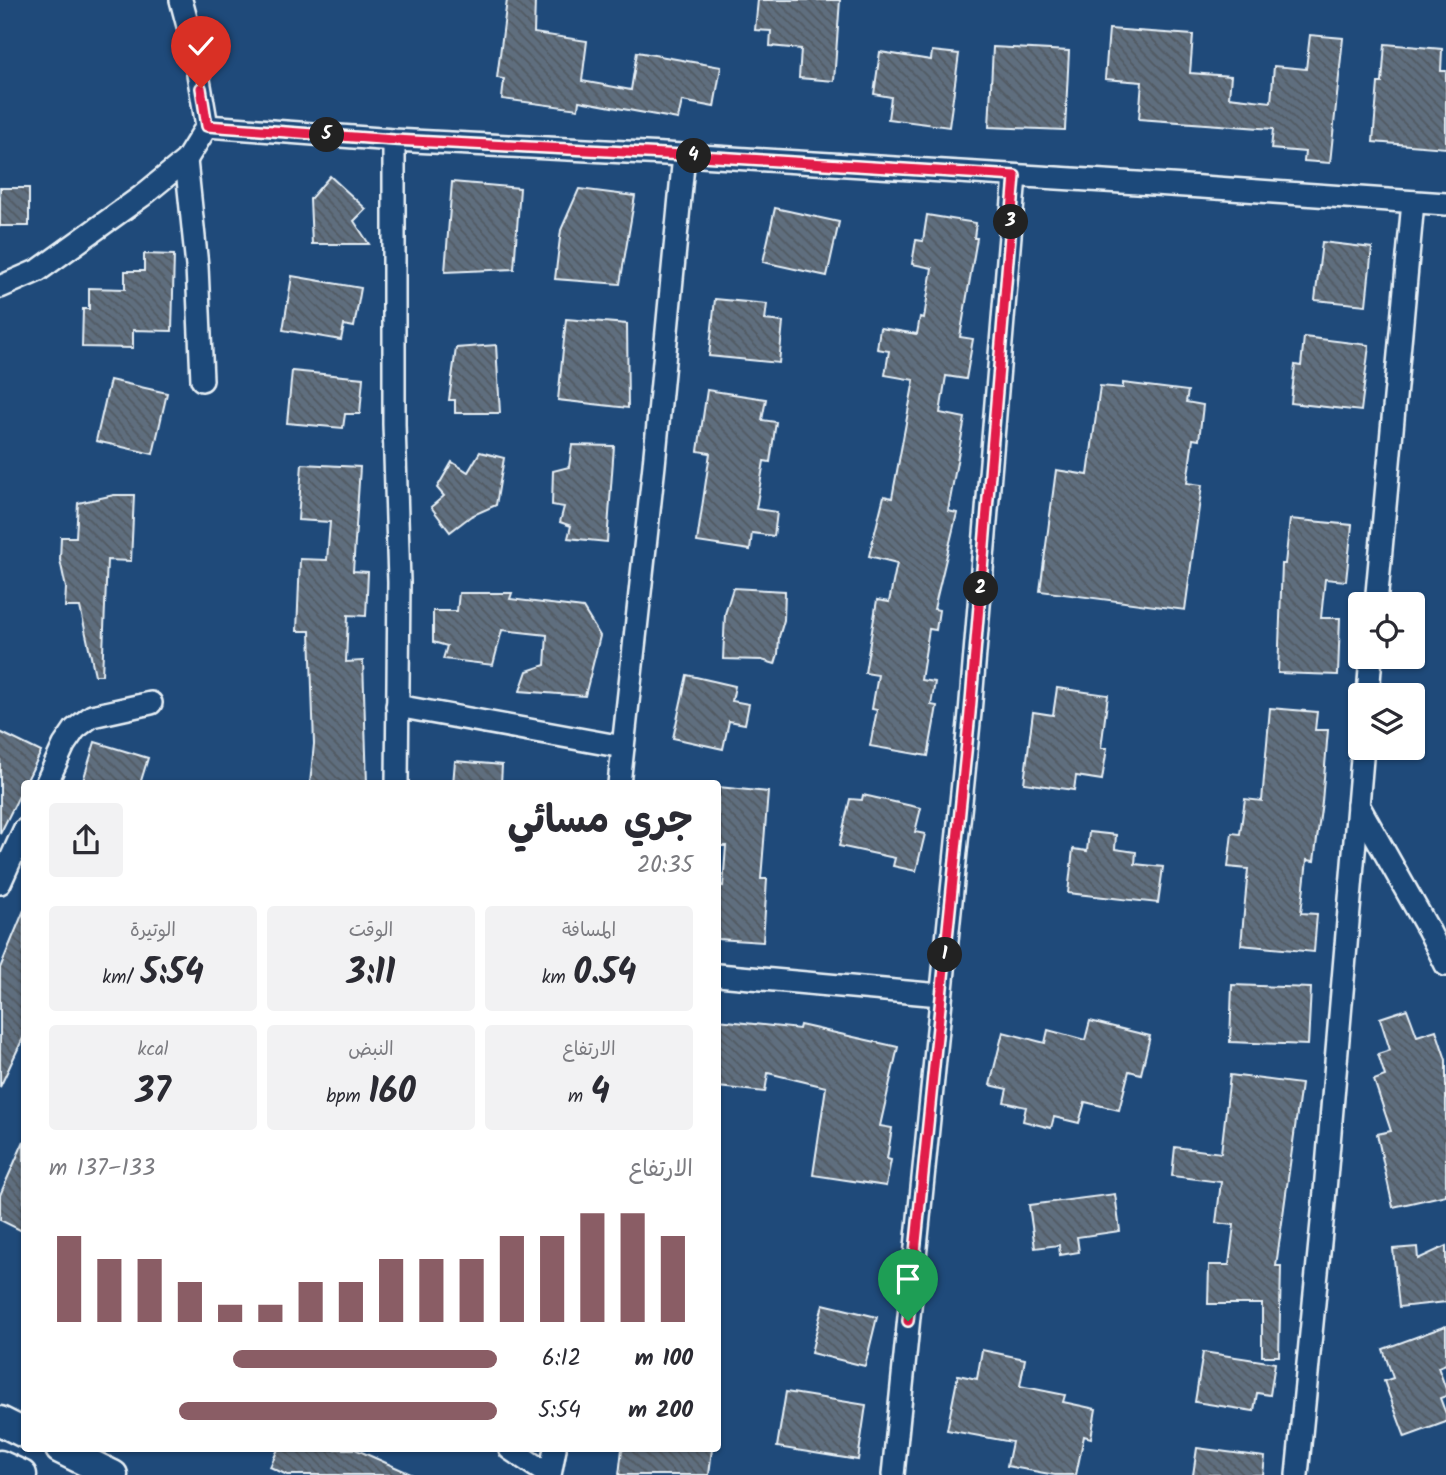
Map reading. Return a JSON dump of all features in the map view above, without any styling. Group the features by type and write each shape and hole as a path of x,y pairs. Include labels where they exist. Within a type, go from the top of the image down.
{"main road":[{"path":"0,1422 21,1432"},
{"path":"66,1452 113,1475"},
{"path":"0,1465 22,1475"}],"street":[{"path":"0,287 39,270 142,196 186,160 207,126 193,45 181,0"},
{"path":"207,126 394,140 684,155 1446,204"},
{"path":"394,140 394,424 399,582 397,780"},
{"path":"619,780 684,155"},
{"path":"186,160 197,267 202,380"},
{"path":"893,1475 974,673 1015,176"},
{"path":"1377,592 1413,202"},
{"path":"48,780 64,745 75,729 92,716 151,703"},
{"path":"397,706 623,747"},
{"path":"1297,1475 1362,760"},
{"path":"1358,805 1446,965"},
{"path":"0,883 21,837"},
{"path":"721,975 940,995"},
{"path":"514,1452 549,1475 554,1452"}],"building":[{"path":"507,0 535,0 534,33 587,41 582,81 631,90 637,52 721,67 714,107 682,101 678,119 579,101 578,109 502,99 504,79 497,78"},
{"path":"758,0 840,0 834,81 799,78 801,49 770,46 771,31 755,30"},
{"path":"1109,29 1193,35 1190,73 1231,76 1229,97 1271,102 1274,66 1306,69 1310,35 1343,38 1330,163 1304,161 1305,152 1271,149 1273,129 1139,119 1142,82 1105,79"},
{"path":"1385,44 1442,49 1441,71 1446,71 1446,148 1373,142 1378,83 1382,83"},
{"path":"993,47 1069,51 1065,130 989,127"},
{"path":"932,51 959,54 949,127 888,119 891,97 874,94 880,52 931,60"},
{"path":"330,176 366,209 354,221 369,244 312,244 310,199"},
{"path":"452,182 520,188 514,269 445,272"},
{"path":"0,188 29,188 29,226 0,226"},
{"path":"579,189 635,196 620,284 555,279 561,230"},
{"path":"775,208 839,222 827,276 763,262"},
{"path":"927,215 976,223 974,238 977,238 960,337 973,339 966,379 946,376 940,413 965,418 948,511 957,513 934,609 939,610 936,630 929,629 921,680 935,682 931,705 937,706 928,756 870,746 877,710 872,709 878,675 865,673 877,600 889,602 897,563 869,556 884,496 892,498 914,380 885,375 889,351 877,349 880,328 917,334 920,317 924,318 932,268 912,264 916,240 923,241"},
{"path":"1322,242 1372,248 1366,305 1315,300"},
{"path":"144,254 174,255 172,331 133,330 133,348 82,347 83,309 89,309 89,288 125,289 125,271 144,271"},
{"path":"292,276 361,288 354,327 344,325 341,340 283,330"},
{"path":"715,299 767,304 765,320 783,322 779,363 709,356"},
{"path":"566,319 627,324 628,408 558,400"},
{"path":"1304,337 1369,345 1361,411 1291,403 1295,365 1301,366"},
{"path":"496,345 500,413 455,413 455,400 449,400 456,348"},
{"path":"292,371 363,378 360,414 345,414 343,428 287,423"},
{"path":"110,380 167,393 153,454 96,441"},
{"path":"1123,383 1188,391 1186,402 1203,405 1199,440 1193,439 1187,483 1202,485 1185,610 1040,591 1056,470 1088,475 1100,386 1123,388"},
{"path":"707,390 766,399 762,420 776,422 770,462 764,461 756,509 777,512 774,536 752,533 750,550 697,542 710,453 698,451"},
{"path":"572,445 614,446 607,542 568,538 571,526 560,522 564,507 552,505 553,471 569,467"},
{"path":"480,452 504,458 496,505 471,516 450,532 431,507 444,496 437,488 452,462 468,472"},
{"path":"302,464 360,467 353,571 368,572 366,616 348,615 346,662 363,661 367,780 310,780 314,744 310,631 297,631 300,559 327,560 330,522 298,520"},
{"path":"114,495 134,495 131,561 107,560 102,675 95,675 80,607 65,607 66,588 60,560 61,537 76,537 78,503"},
{"path":"1290,519 1352,525 1346,581 1325,579 1321,618 1340,618 1338,675 1278,673 1282,564 1285,564"},
{"path":"733,588 785,591 784,620 775,664 762,660 723,659 725,614"},
{"path":"459,593 512,593 510,599 583,608 600,636 585,696 520,691 527,671 545,665 547,635 502,630 493,665 443,659 447,646 433,642 433,611 457,611"},
{"path":"687,675 735,686 732,701 749,704 745,724 729,721 723,749 673,738"},
{"path":"1057,688 1108,695 1101,748 1107,748 1102,780 1076,776 1074,790 1024,783 1033,712 1053,715"},
{"path":"1270,708 1317,712 1315,730 1328,730 1314,861 1307,860 1301,913 1317,914 1314,952 1241,945 1248,869 1228,867 1232,833 1240,834 1245,799 1262,801"},
{"path":"0,732 41,752 27,780 21,780 21,792 0,834"},
{"path":"95,742 148,758 141,780 83,780"},
{"path":"455,761 502,765 501,780 453,780"},
{"path":"721,787 768,792 761,879 767,879 763,942 721,939 721,886 726,846 721,846"},
{"path":"863,795 921,808 915,832 925,834 916,871 893,866 895,858 839,846 850,799 862,800"},
{"path":"1089,832 1116,835 1115,849 1136,852 1135,864 1163,867 1158,903 1068,893 1073,849 1087,851"},
{"path":"21,917 21,1042 0,1087 0,968"},
{"path":"1232,985 1311,988 1308,1045 1230,1042"},
{"path":"1407,1009 1417,1036 1436,1030 1446,1060 1446,1195 1393,1207 1377,1134 1391,1131 1374,1080 1385,1076 1378,1054 1390,1050 1380,1018"},
{"path":"721,1020 799,1029 800,1025 898,1047 880,1126 892,1128 887,1159 891,1160 886,1186 813,1175 826,1087 768,1073 765,1092 721,1087"},
{"path":"1090,1021 1150,1036 1141,1074 1129,1071 1119,1110 1085,1102 1079,1123 1054,1117 1051,1128 1023,1121 1026,1107 1004,1102 1007,1089 990,1085 1003,1032 1045,1043 1048,1030 1085,1040"},
{"path":"1230,1075 1301,1084 1276,1266 1281,1266 1279,1356 1262,1356 1262,1304 1208,1304 1209,1265 1229,1265 1234,1225 1216,1223 1221,1182 1172,1176 1175,1147 1221,1153"},
{"path":"21,1148 21,1230 0,1220 0,1195"},
{"path":"1115,1194 1120,1231 1077,1237 1079,1252 1060,1255 1059,1245 1035,1248 1029,1205"},
{"path":"1446,1246 1446,1302 1399,1307 1393,1249 1417,1247 1418,1259"},
{"path":"823,1304 877,1317 865,1366 811,1353"},
{"path":"1446,1326 1446,1364 1438,1367 1446,1389 1446,1396 1440,1398 1446,1422 1405,1437 1384,1381 1393,1378 1383,1349"},
{"path":"982,1350 1025,1359 1020,1386 1065,1395 1063,1402 1096,1409 1091,1438 1084,1436 1076,1475 1055,1475 1007,1466 1012,1442 947,1430 958,1375 977,1379"},
{"path":"1203,1352 1275,1363 1270,1395 1257,1393 1254,1411 1195,1402"},
{"path":"786,1392 866,1405 858,1460 777,1447"},
{"path":"1197,1448 1265,1457 1263,1475 1193,1475"},
{"path":"277,1452 362,1452 413,1475 287,1475 270,1467"},
{"path":"622,1452 712,1452 709,1475 619,1475"}],"route":[{"path":"201,88 207,126 394,140 1015,176 970,713 908,1321"}]}
